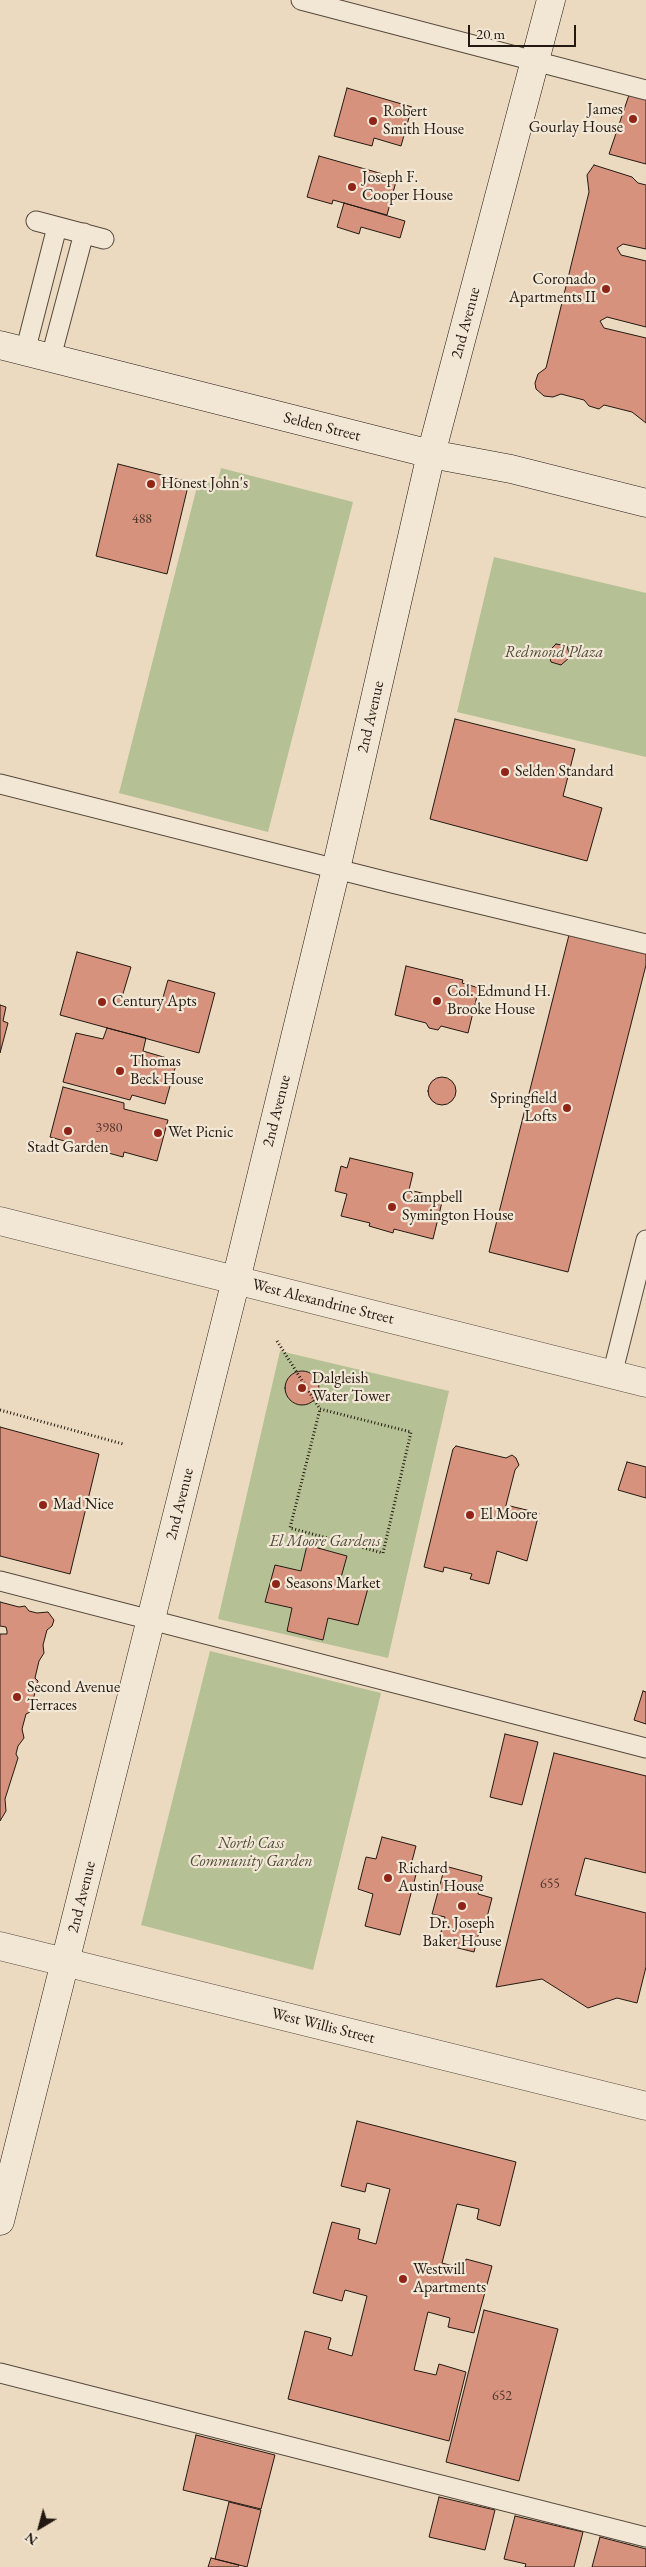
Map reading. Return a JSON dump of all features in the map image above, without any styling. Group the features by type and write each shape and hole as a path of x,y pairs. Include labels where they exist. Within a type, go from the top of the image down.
{"street":[{"name":"2nd Avenue","path":"0,2220 236,1280 336,869 431,454 536,63 551,0"},
{"name":"Selden Street","path":"25,351 431,454 511,469 646,503"},
{"name":"West Alexandrine Street","path":"0,1221 646,1383"},
{"name":"West Willis Street","path":"0,1946 646,2106"}],"lane":[{"path":"301,0 536,63 646,90"},
{"path":"36,221 104,238"},
{"path":"25,351 57,226"},
{"path":"25,351 84,233"},
{"path":"0,784 336,869 646,944"},
{"path":"612,1375 646,1240"},
{"path":"0,1581 646,1748"},
{"path":"0,2373 646,2537"}],"path":[{"path":"277,1341 320,1409 411,1432 383,1553 290,1528 320,1409"},
{"path":"0,1410 123,1444"}],"green space":[{"path":"221,468 353,502 268,832 119,793 199,479 217,484"},
{"name":"Redmond Plaza","path":"494,557 646,593 646,757 457,712"},
{"name":"El Moore Gardens","path":"280,1351 449,1391 388,1658 218,1619"},
{"name":"North Cass Community Garden","path":"210,1651 381,1693 313,1970 141,1925"}],"building":[{"name":"Robert Smith House","path":"347,88 412,107 401,146 374,138 372,146 334,136"},
{"name":"James Gourlay House","path":"630,92 646,96 646,164 609,154"},
{"name":"Joseph F. Cooper House","path":"319,156 397,178 387,215 333,200 332,204 307,197"},
{"name":"Coronado Apartments II","path":"594,165 632,177 638,183 646,185 646,249 623,244 617,248 621,255 646,261 646,327 607,317 600,321 604,328 646,338 646,423 632,412 604,405 599,409 589,406 584,400 561,394 553,397 544,396 536,389 535,383 538,374 546,368 589,192 587,175"},
{"path":"344,203 405,221 400,238 361,227 359,234 337,227"},
{"path":"118,464 189,482 167,574 96,556"},
{"path":"556,644 567,646 570,657 561,665 551,662 548,652"},
{"name":"Selden Standard","path":"455,719 575,749 563,796 602,808 587,861 430,819"},
{"name":"Springfield Lofts","path":"569,935 646,954 646,965 568,1272 489,1252"},
{"name":"Century Apts","path":"77,952 131,967 122,997 160,1008 168,980 215,993 199,1053 60,1015"},
{"name":"Col. Edmund H. Brooke House","path":"406,966 463,980 462,983 479,988 468,1033 441,1026 438,1030 429,1028 426,1023 395,1015"},
{"path":"0,1005 6,1007 3,1021 8,1023 0,1053"},
{"name":"Thomas Beck House","path":"107,1028 146,1038 143,1051 177,1061 165,1104 132,1095 130,1100 63,1082 76,1033 103,1039"},
{"path":"442,1077 452,1081 456,1091 452,1101 442,1105 432,1101 428,1091 432,1081"},
{"name":"Thomas Beck House","path":"63,1087 124,1103 124,1109 168,1120 157,1161 124,1152 123,1157 50,1137"},
{"name":"Campbell Symington House","path":"350,1158 413,1173 409,1190 443,1198 433,1239 394,1229 393,1233 369,1226 370,1223 341,1216 347,1194 335,1191 341,1166 347,1168"},
{"name":"Dalgleish Water Tower","path":"302,1371 314,1376 319,1388 314,1400 302,1405 290,1400 285,1388 290,1376"},
{"name":"Mad Nice","path":"0,1427 99,1454 70,1574 0,1556"},
{"name":"El Moore","path":"456,1446 506,1458 512,1455 516,1458 519,1465 515,1470 503,1517 506,1518 510,1506 539,1513 527,1561 497,1551 489,1584 470,1579 472,1574 444,1567 443,1572 424,1567 453,1449"},
{"path":"627,1462 646,1467 646,1498 618,1490"},
{"path":"307,1545 347,1556 340,1581 368,1588 358,1625 328,1618 323,1640 287,1631 292,1608 265,1602 275,1565 301,1571"},
{"name":"Second Avenue Terraces","path":"0,1602 19,1607 25,1606 29,1611 37,1613 48,1612 54,1620 52,1626 47,1630 43,1645 44,1653 39,1661 35,1678 38,1681 30,1712 26,1714 22,1729 24,1738 18,1746 16,1754 18,1758 5,1799 6,1811 0,1821 0,1634 7,1634 7,1631 6,1627 0,1626"},
{"path":"643,1691 646,1692 646,1724 634,1720"},
{"path":"505,1734 538,1742 522,1805 490,1797"},
{"path":"554,1753 646,1776 646,1873 585,1858 575,1895 646,1913 646,1967 637,2003 617,1998 588,2008 542,1979 496,1987"},
{"name":"Richard Austin House","path":"382,1837 416,1846 411,1865 418,1867 400,1935 365,1926 373,1894 358,1889 366,1857 376,1859"},
{"name":"Dr. Joseph Baker House","path":"445,1866 482,1876 478,1894 492,1898 485,1925 481,1924 474,1952 438,1943 445,1917 432,1914"},
{"name":"Westwill Apartments","path":"357,2121 516,2162 500,2226 477,2219 479,2209 457,2204 442,2263 464,2269 466,2259 492,2266 474,2333 448,2327 450,2318 428,2312 414,2370 436,2375 439,2364 466,2372 449,2441 288,2399 305,2331 331,2338 328,2349 352,2356 367,2296 345,2290 342,2301 313,2293 332,2222 360,2229 358,2239 376,2244 390,2189 367,2183 365,2192 341,2186"},
{"path":"484,2310 558,2329 519,2481 446,2462"},
{"path":"196,2435 275,2455 261,2509 183,2490"},
{"path":"439,2497 495,2510 485,2550 429,2537"},
{"path":"229,2502 261,2510 247,2567 215,2559"},
{"path":"515,2516 583,2532 574,2567 525,2567 526,2564 504,2559"},
{"path":"600,2537 646,2549 646,2567 592,2567"},
{"path":"211,2558 239,2565 238,2567 208,2567"}],"place":[{"name":"James Gourlay House","path":"633,119"},
{"name":"Robert Smith House","path":"373,121"},
{"name":"Joseph F. Cooper House","path":"352,187"},
{"name":"Coronado Apartments II","path":"606,289"},
{"name":"Honest John's","path":"151,484"},
{"name":"Selden Standard","path":"505,772"},
{"name":"Col. Edmund H. Brooke House","path":"437,1001"},
{"name":"Century Apts","path":"102,1002"},
{"name":"Thomas Beck House","path":"120,1071"},
{"name":"Springfield Lofts","path":"567,1108"},
{"name":"Stadt Garden","path":"68,1131"},
{"name":"Wet Picnic","path":"158,1133"},
{"name":"Campbell Symington House","path":"392,1207"},
{"name":"Dalgleish Water Tower","path":"302,1388"},
{"name":"Mad Nice","path":"43,1505"},
{"name":"El Moore","path":"470,1515"},
{"name":"Seasons Market","path":"276,1584"},
{"name":"Second Avenue Terraces","path":"17,1697"},
{"name":"Richard Austin House","path":"388,1878"},
{"name":"Dr. Joseph Baker House","path":"462,1906"},
{"name":"Westwill Apartments","path":"403,2279"}]}
